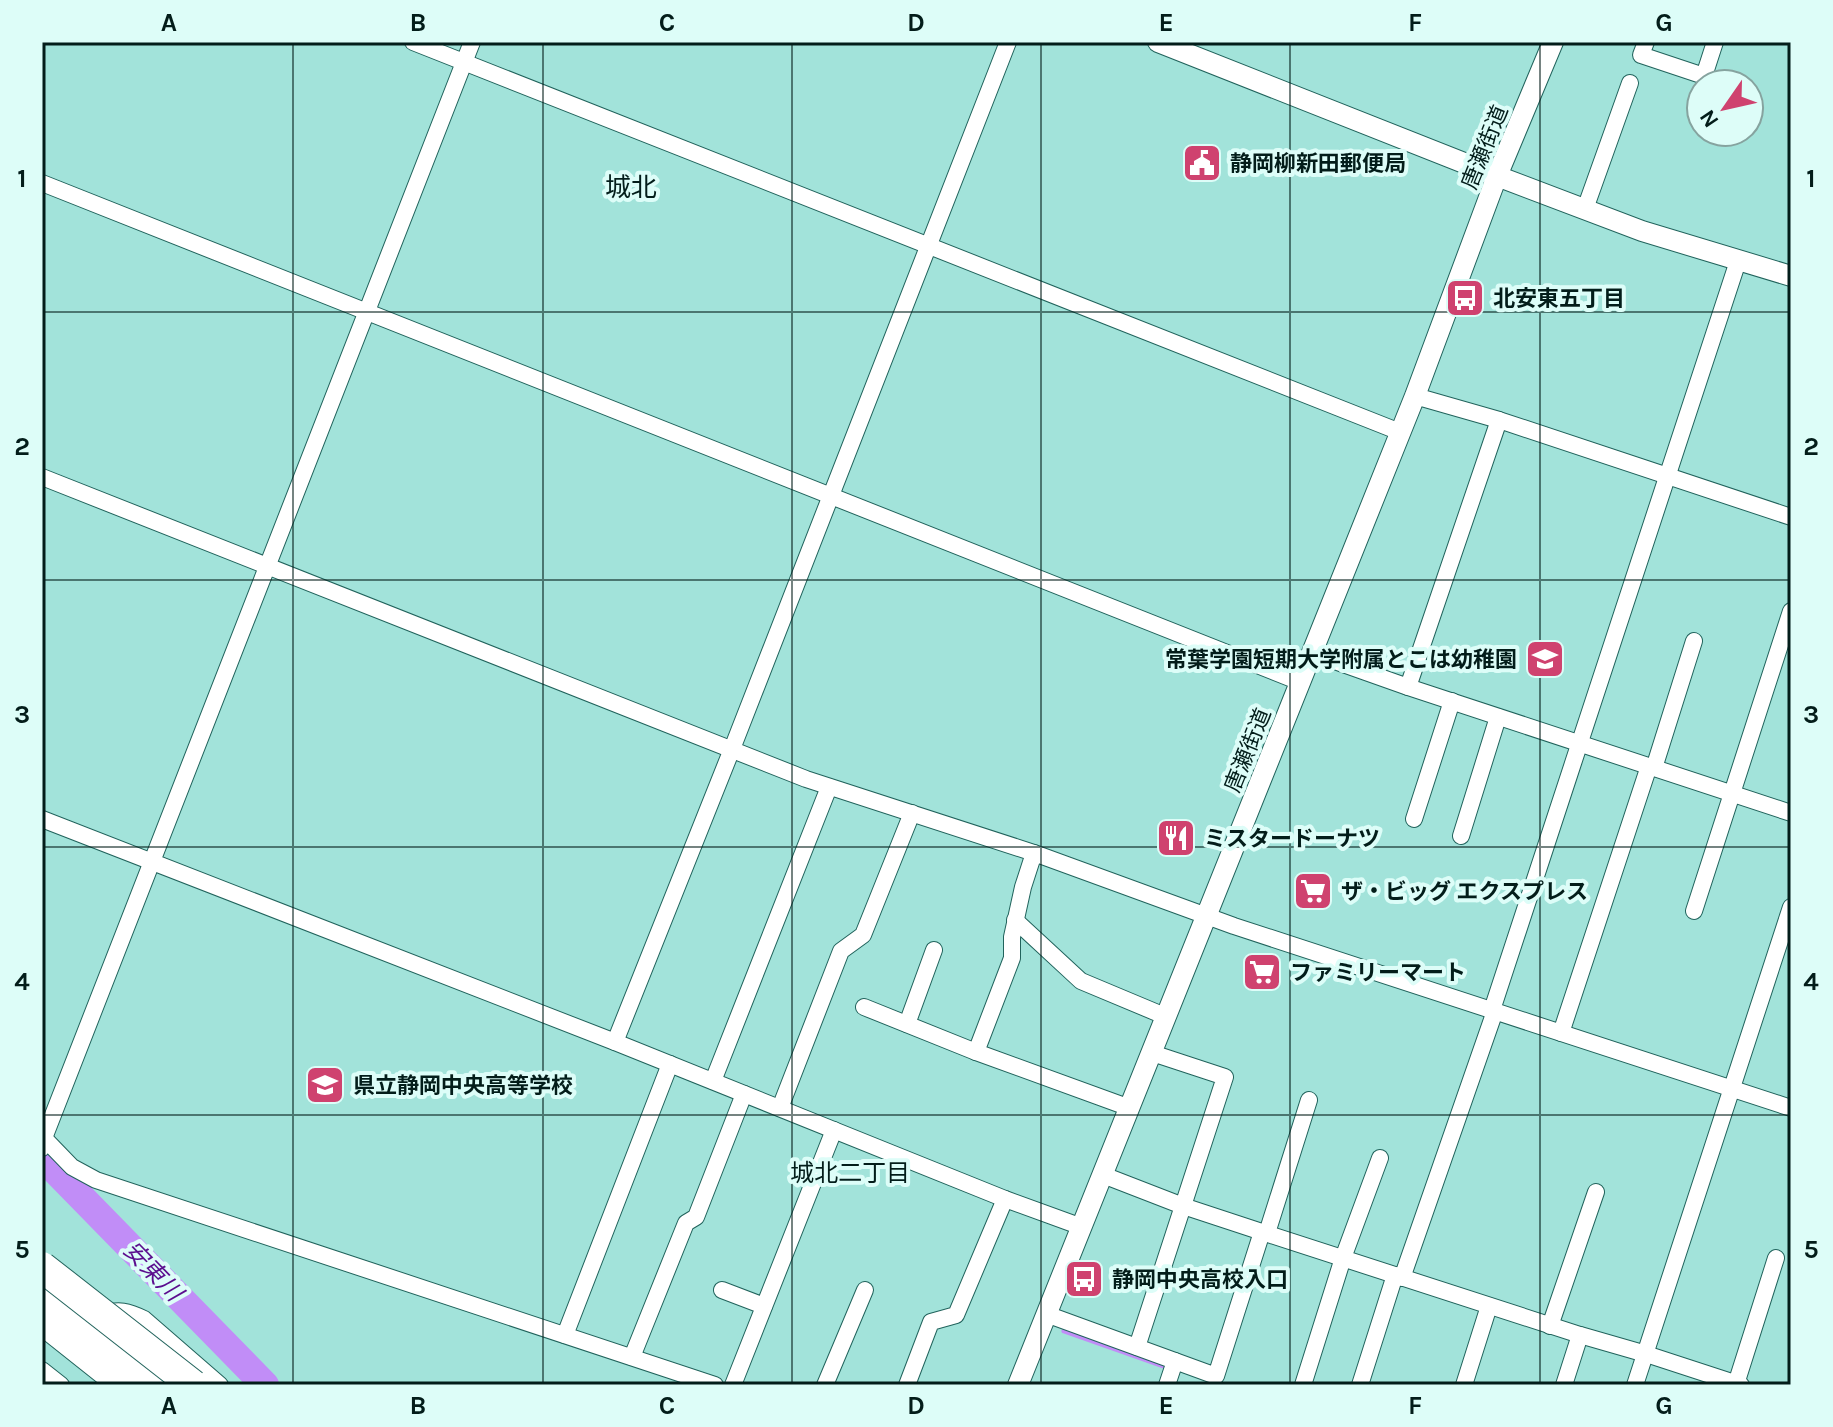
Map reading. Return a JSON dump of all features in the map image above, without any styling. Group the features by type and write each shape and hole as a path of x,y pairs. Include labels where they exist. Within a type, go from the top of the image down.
{"highway":[{"path":"42,1267 193,1385"},
{"path":"42,1291 161,1385"},
{"path":"42,1319 111,1384"},
{"path":"42,1344 111,1384"}],"street":[{"path":"413,42 1400,432"},
{"path":"472,42 43,1140 72,1167 96,1180 632,1357 681,1380 715,1385"},
{"path":"615,1042 1008,42"},
{"path":"1158,42 1642,231 1791,276"},
{"name":"唐瀬街道","path":"1018,1385 1208,916 1415,396 1497,176 1553,42"},
{"path":"1646,42 1641,55 1704,76 1715,42"},
{"path":"1585,209 1630,83"},
{"path":"42,183 1300,682"},
{"path":"1360,1385 1494,1010 1578,743 1738,261"},
{"path":"1415,396 1499,420 1791,517"},
{"path":"1408,687 1499,420"},
{"path":"42,477 829,787 1034,853 1208,916 1791,1108"},
{"path":"1694,911 1791,611"},
{"path":"1561,1033 1694,641"},
{"path":"1312,653 1791,813"},
{"path":"1414,819 1452,701"},
{"path":"1461,836 1498,717"},
{"path":"713,1081 829,787"},
{"path":"780,1108 841,951 863,935 912,813"},
{"path":"42,819 1082,1227"},
{"path":"976,1052 1012,958 1015,920 1034,853"},
{"path":"1635,1385 1791,907"},
{"path":"1015,920 1081,981 1167,1017"},
{"path":"907,1024 934,950"},
{"path":"864,1007 1130,1108"},
{"path":"1137,1347 1225,1077 1152,1053"},
{"path":"565,1335 670,1064"},
{"path":"632,1357 686,1223 696,1217 744,1094"},
{"path":"1046,1314 1216,1376 1309,1100"},
{"path":"733,1385 834,1130"},
{"path":"1303,1385 1343,1258 1380,1158"},
{"path":"1103,1175 1183,1206 1738,1384 1776,1258"},
{"path":"1550,1326 1596,1192"},
{"path":"907,1385 931,1322 956,1315 1005,1199"},
{"path":"722,1290 764,1306"},
{"path":"825,1385 865,1290"},
{"path":"1464,1385 1489,1306"},
{"path":"85,1319 116,1310 130,1311 144,1319 220,1385"},
{"path":"1564,1385 1580,1335"},
{"path":"1167,1385 1175,1361"},
{"path":"42,1370 61,1385"}],"waterway":[{"name":"安東川","path":"42,1157 265,1385"},
{"path":"1064,1331 1166,1367"}],"place":[{"name":"静岡柳新田郵便局","path":"1202,163"},
{"name":"北安東五丁目","path":"1465,298"},
{"name":"常葉学園短期大学附属とこは幼稚園","path":"1545,659"},
{"name":"ミスタードーナツ","path":"1176,838"},
{"name":"ザ・ビッグ エクスプレス","path":"1313,891"},
{"name":"ファミリーマート","path":"1262,972"},
{"name":"県立静岡中央高等学校","path":"325,1085"},
{"name":"静岡中央高校入口","path":"1084,1279"}],"district":[{"name":"城北","path":"631,187"},
{"name":"城北二丁目","path":"850,1173"}]}
